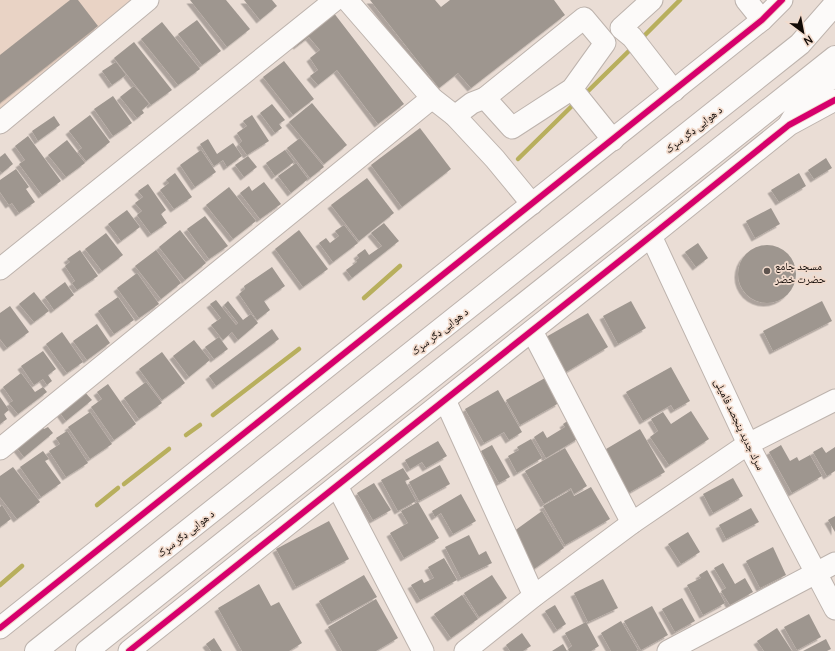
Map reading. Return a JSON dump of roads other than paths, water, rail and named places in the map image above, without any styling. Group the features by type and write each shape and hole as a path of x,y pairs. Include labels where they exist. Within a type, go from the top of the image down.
{"main road":[{"name":"د هوایی ډګر سړک","path":"36,651 800,44 835,4"},
{"path":"87,651 835,57"}],"street":[{"path":"0,122 148,0"},
{"path":"0,270 335,0"},
{"path":"347,0 432,98 455,116 495,159 532,204"},
{"path":"652,0 621,28 637,45 674,91"},
{"path":"746,0 762,20"},
{"path":"0,628 613,140 762,20 782,0"},
{"path":"455,116 479,100 584,18 605,43 572,89 512,128 479,100"},
{"path":"789,125 804,99 835,77"},
{"path":"572,89 613,140"},
{"path":"0,449 432,98"},
{"path":"142,647 336,486 789,125 835,100"},
{"name":"سرك جدید پنجصد فامیلی","path":"651,236 748,444 835,609"},
{"path":"532,331 632,523"},
{"path":"445,400 534,596"},
{"path":"465,651 534,596 632,523 748,444 835,400"},
{"path":"336,486 423,651"},
{"path":"668,651 835,563"}],"waterway":[{"path":"641,39 680,0"},
{"path":"584,95 633,47"},
{"path":"518,159 575,103"},
{"path":"364,298 400,266"},
{"path":"213,415 299,349"},
{"path":"186,435 200,425"},
{"path":"124,484 169,449"},
{"path":"97,505 118,488"},
{"path":"0,585 22,566"}],"place":[{"name":"مسجد جامع حضرت خضر","path":"767,271"}]}
